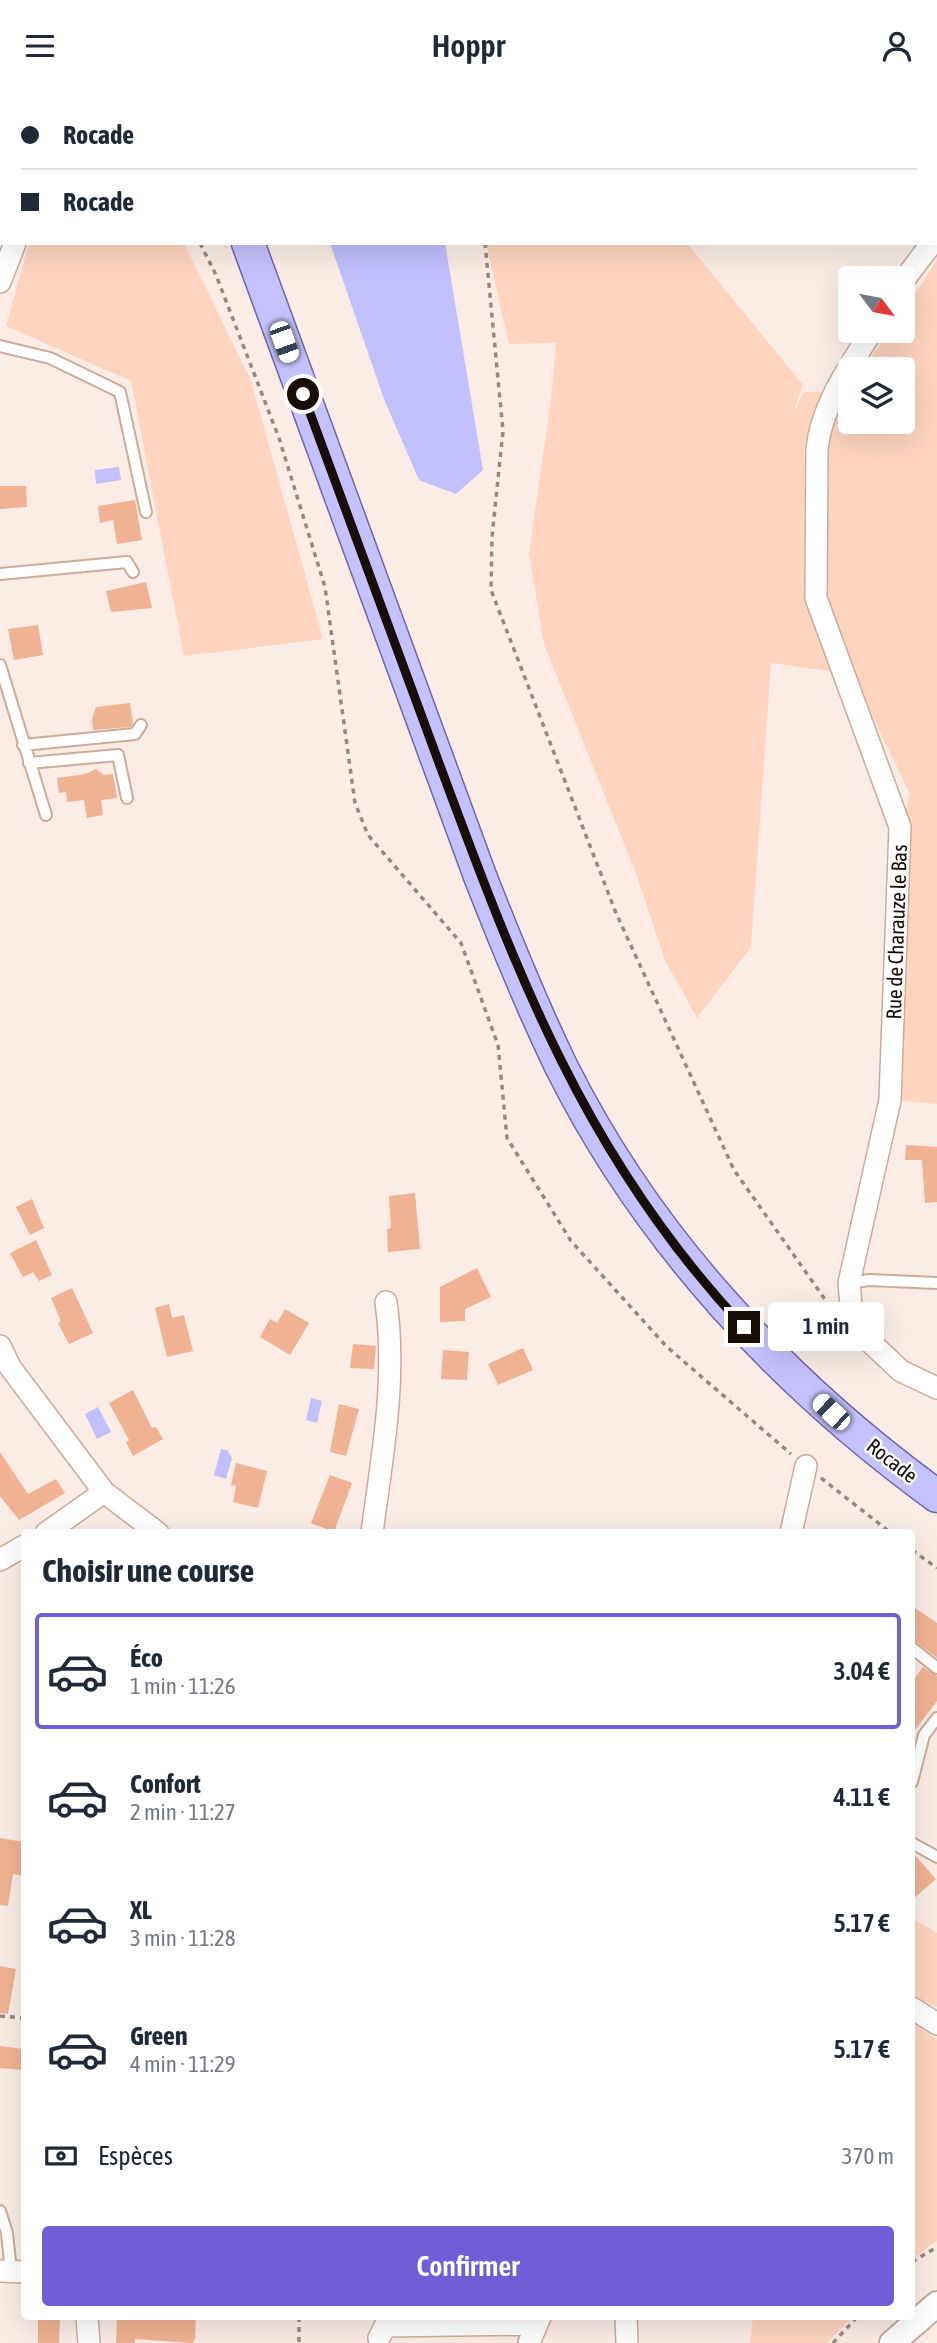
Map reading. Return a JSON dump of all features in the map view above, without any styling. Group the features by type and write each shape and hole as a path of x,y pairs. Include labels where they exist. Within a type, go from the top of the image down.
{"main road":[{"name":"Rocade","path":"249,245 480,876 518,972 562,1067 635,1190 728,1310 831,1412 937,1496"}],"street":[{"path":"0,282 14,245"},
{"path":"914,266 930,245"},
{"name":"Rue de Charauze le Bas","path":"864,343 840,381 819,431 817,450 816,598 901,827 890,1100 849,1283 853,1326 901,1371 937,1388"},
{"path":"373,1529 390,1400 390,1328 386,1302"},
{"path":"0,1346 10,1367 104,1492 153,1529"},
{"path":"792,1529 806,1466"},
{"path":"52,1529 104,1492"},
{"path":"0,1560 21,1548"},
{"path":"915,2010 937,2024"},
{"path":"892,2343 937,2304"},
{"path":"88,2320 89,2343"},
{"path":"626,2320 627,2343"},
{"path":"379,2338 385,2326 535,2328"}],"lane":[{"path":"0,346 50,358 120,392 146,512"},
{"path":"0,574 127,562 133,572"},
{"path":"0,665 46,815"},
{"path":"23,745 135,734 141,725"},
{"path":"29,763 118,755 127,798"},
{"path":"849,1283 869,1280 937,1283"},
{"path":"915,1650 937,1668"},
{"path":"915,1771 924,1735 937,1718"},
{"path":"915,1845 937,1857"},
{"path":"0,2211 7,2233 12,2271"}],"path":[{"path":"485,245 503,431 492,537 491,590 616,913 728,1157 827,1305"},
{"path":"915,1552 937,1568"},
{"path":"0,2016 21,2018"},
{"path":"915,2260 937,2247"},
{"path":"299,2320 299,2343"},
{"path":"833,2343 855,2320"}],"shaded area":[{"path":"28,245 185,245 251,381 323,639 184,656 131,381 6,326"},
{"path":"486,245 689,245 803,385 792,416 804,392 838,391 838,434 915,434 915,357 871,357 882,343 915,343 915,294 937,260 937,1104 890,1100 900,827 910,794 865,701 830,671 771,663 751,947 697,1018 665,960 637,876 544,644 529,553 551,400 556,343 509,344"},
{"path":"915,1920 937,1933 937,2007 915,1997"},
{"path":"915,2024 937,2040 937,2240 915,2258"},
{"path":"753,2320 849,2320 827,2343 750,2343"}],"water":[{"path":"331,245 445,245 483,470 456,494 419,480 384,399"},
{"path":"119,467 121,480 96,484 95,470"},
{"path":"311,1398 322,1401 317,1423 306,1420"},
{"path":"98,1407 111,1432 97,1439 85,1414"},
{"path":"221,1449 227,1450 232,1458 226,1479 214,1475"}],"building":[{"path":"0,486 26,486 27,507 0,509"},
{"path":"135,500 142,540 117,544 113,520 100,523 98,506"},
{"path":"146,582 152,608 111,612 106,591"},
{"path":"38,625 43,655 14,660 8,629"},
{"path":"130,703 133,723 131,727 93,730 92,719 96,707"},
{"path":"96,769 104,775 113,774 117,798 101,800 103,815 87,818 84,800 67,802 66,792 59,793 57,778 86,774"},
{"path":"906,1145 937,1147 937,1202 925,1203 922,1160 905,1160"},
{"path":"415,1193 420,1249 388,1252 387,1229 391,1228 389,1196"},
{"path":"32,1199 44,1228 30,1235 16,1207"},
{"path":"36,1240 52,1275 39,1281 33,1272 23,1277 10,1253"},
{"path":"477,1268 491,1297 465,1309 465,1321 440,1322 440,1287"},
{"path":"72,1288 93,1333 69,1344 58,1323 61,1321 51,1298"},
{"path":"169,1304 172,1318 184,1315 193,1351 167,1357 155,1308"},
{"path":"285,1309 309,1323 290,1355 260,1337 270,1319 277,1323"},
{"path":"353,1344 376,1346 374,1369 350,1368"},
{"path":"523,1348 533,1370 498,1385 488,1364"},
{"path":"443,1350 469,1352 467,1380 441,1379"},
{"path":"133,1390 152,1428 156,1427 163,1439 133,1456 126,1442 129,1440 109,1403"},
{"path":"339,1404 359,1409 346,1456 330,1452"},
{"path":"0,1452 28,1494 56,1479 65,1493 19,1520 0,1496"},
{"path":"236,1463 267,1471 258,1508 233,1502 236,1486 231,1485"},
{"path":"330,1475 352,1483 335,1529 326,1529 311,1523"},
{"path":"915,1608 937,1623 937,1658 915,1641"},
{"path":"923,1667 937,1676 937,1701 915,1730 915,1678"},
{"path":"0,1838 21,1842 21,1875 13,1874 8,1906 0,1905"},
{"path":"915,1855 936,1879 915,1897"},
{"path":"0,1966 16,1969 8,2014 0,2013"},
{"path":"0,2046 21,2049 21,2070 0,2068"},
{"path":"38,2320 60,2320 59,2343 38,2343"},
{"path":"117,2320 196,2320 195,2339 192,2343 135,2339 135,2343 116,2343"}],"route":[{"path":"303,394 480,876 518,972 562,1067 635,1190 682,1255 744,1327"}]}
